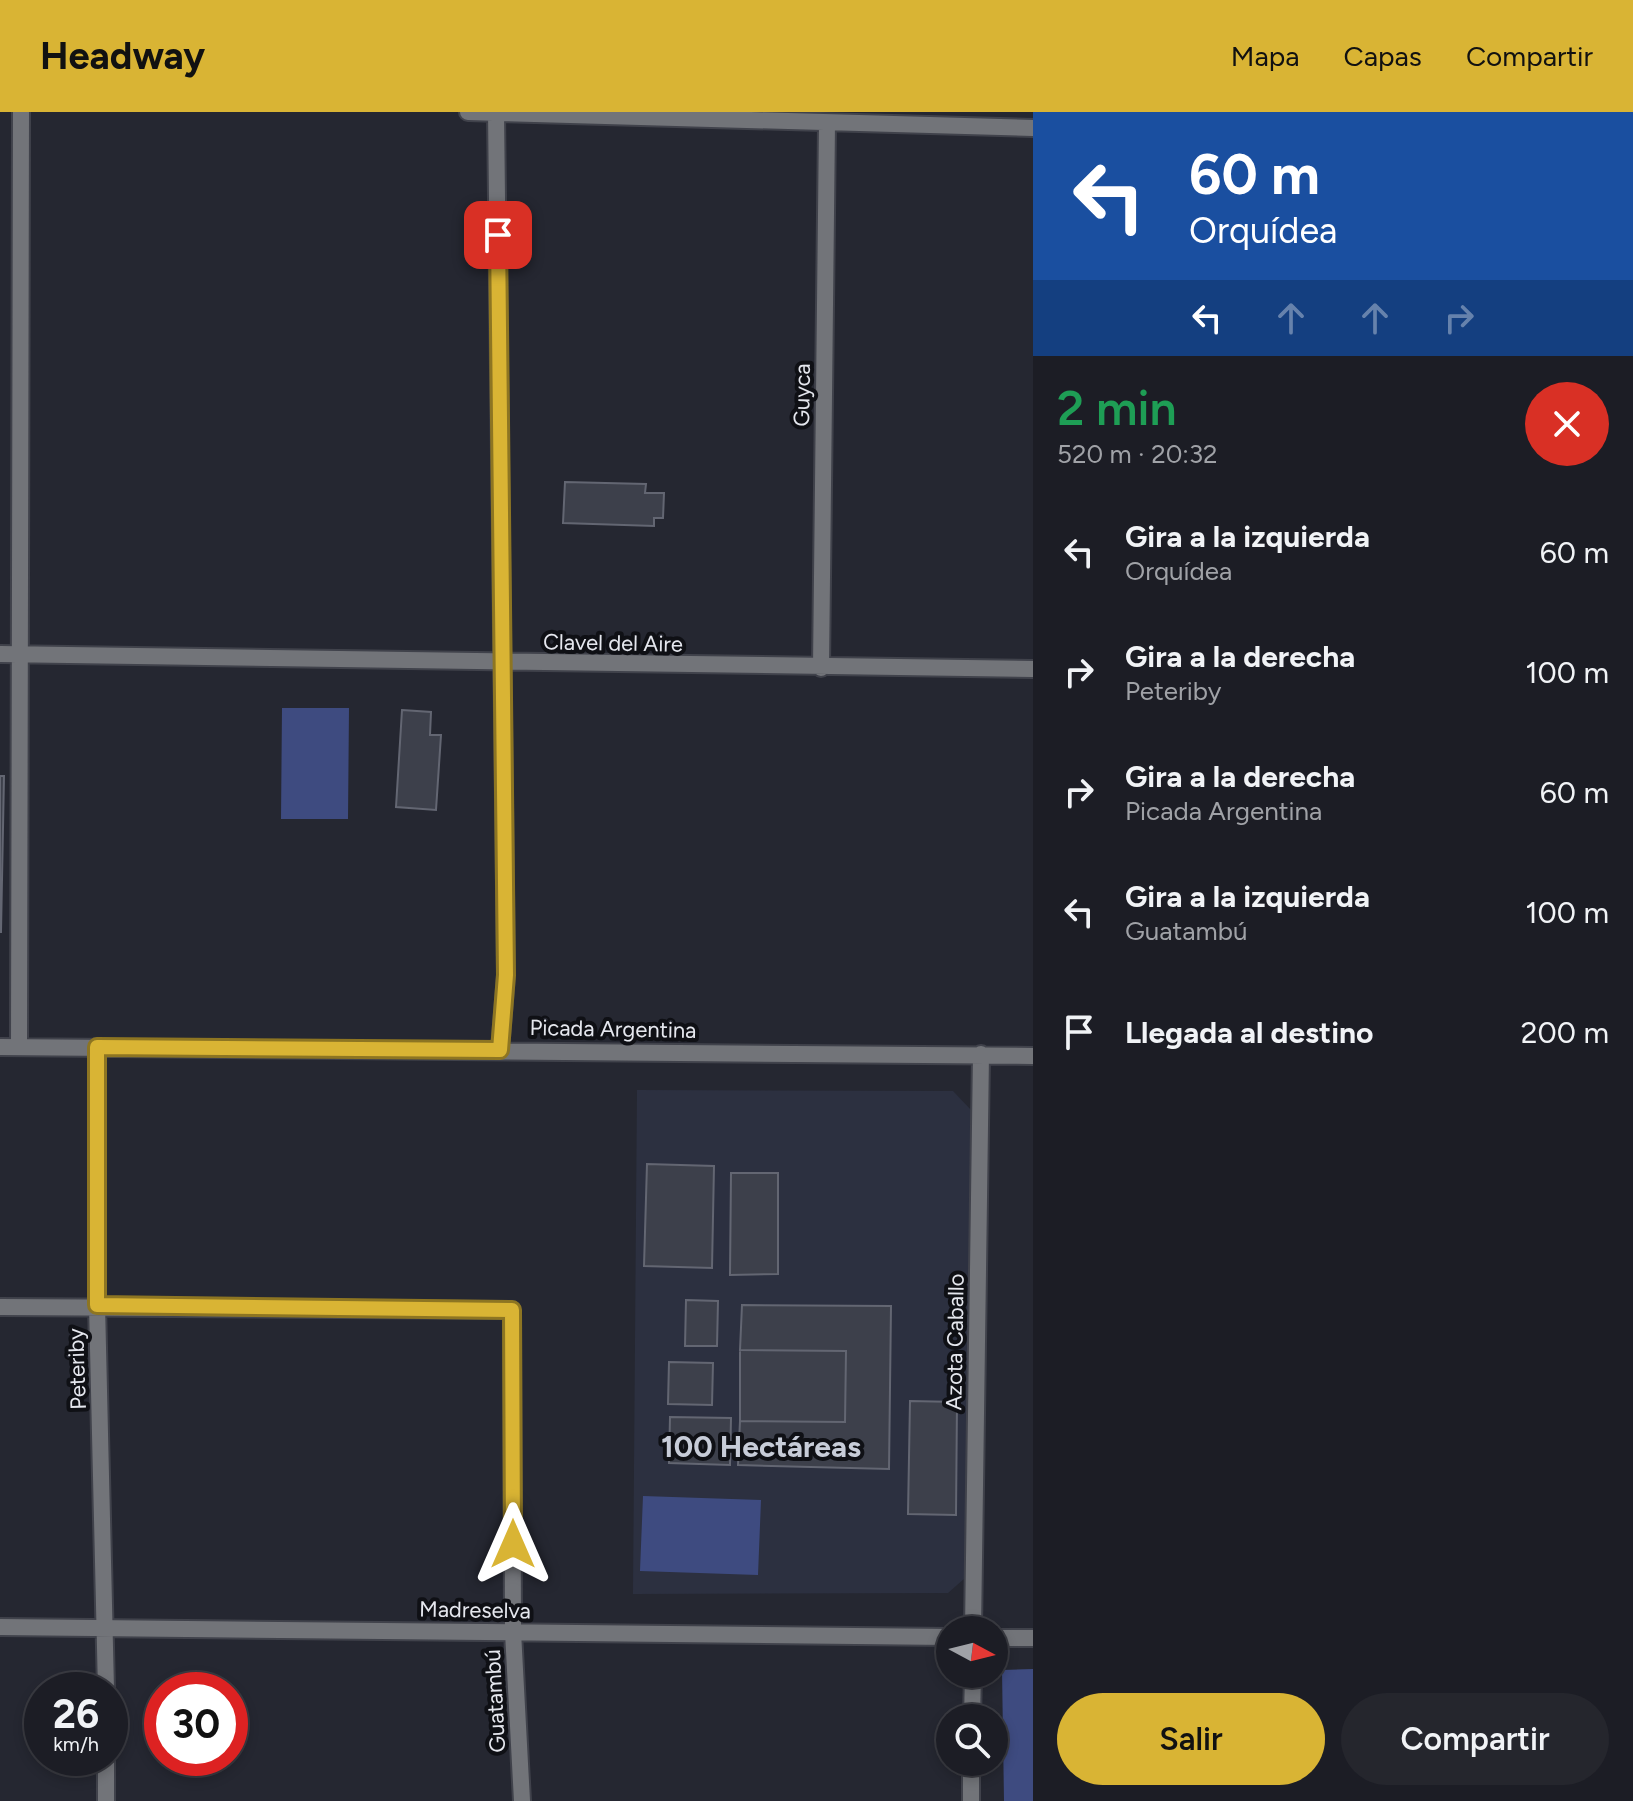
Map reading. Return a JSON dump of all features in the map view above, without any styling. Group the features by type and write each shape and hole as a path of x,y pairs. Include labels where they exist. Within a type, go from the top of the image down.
{"street":[{"path":"19,1047 21,112"},
{"path":"468,112 1033,128"},
{"path":"496,112 506,975 500,1050"},
{"name":"Guyca","path":"821,668 827,123"},
{"name":"Clavel del Aire","path":"0,654 1033,669"},
{"name":"Picada Argentina","path":"0,1047 1033,1056"},
{"name":"Peteriby","path":"97,1047 97,1305 106,1672"},
{"name":"Azota Caballo","path":"973,1616 981,1054"},
{"path":"0,1307 97,1305"},
{"name":"Guatambú","path":"97,1305 512,1310 513,1632 522,1801"},
{"name":"Madreselva","path":"0,1627 936,1637"},
{"path":"1008,1638 1033,1638"},
{"path":"106,1776 106,1801"},
{"path":"971,1776 971,1801"}],"shaded area":[{"path":"282,708 349,708 348,819 281,819"},
{"path":"637,1090 953,1091 972,1111 965,1578 948,1593 633,1594"},
{"path":"643,1496 761,1500 758,1575 640,1571"},
{"path":"1033,1669 1033,1801 1004,1801 1004,1776 1008,1776 1008,1704 1003,1704 1002,1688 1008,1688 1008,1670"}],"building":[{"path":"565,482 646,484 645,493 664,493 663,518 654,518 654,526 563,523"},
{"path":"402,710 431,712 430,735 441,735 436,810 396,807"},
{"path":"0,776 4,776 1,932 0,932"},
{"path":"647,1164 714,1166 712,1268 644,1266"},
{"path":"731,1173 778,1173 778,1274 730,1275"},
{"path":"686,1300 718,1301 717,1346 685,1346"},
{"path":"742,1305 891,1306 889,1469 738,1465 740,1421 845,1422 846,1351 740,1350"},
{"path":"740,1350 846,1351 845,1422 740,1421"},
{"path":"669,1362 713,1363 712,1405 668,1404"},
{"path":"910,1401 957,1402 956,1515 908,1514"},
{"path":"670,1417 731,1418 730,1465 669,1463"}],"district":[{"name":"100 Hectáreas","path":"761,1446"}],"route":[{"path":"498,235 506,975 500,1050 97,1047 97,1305 512,1310 513,1544"}]}
